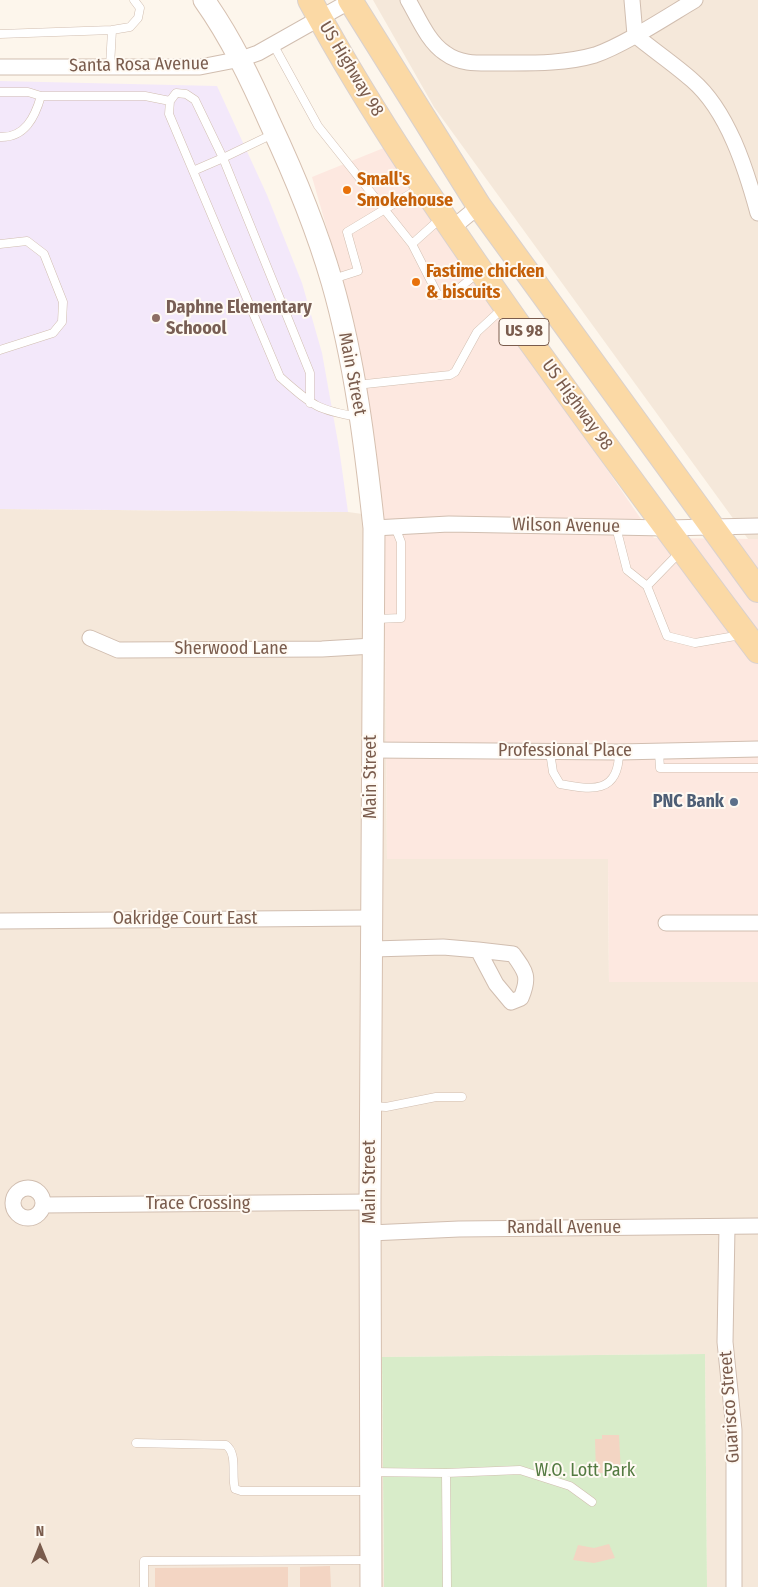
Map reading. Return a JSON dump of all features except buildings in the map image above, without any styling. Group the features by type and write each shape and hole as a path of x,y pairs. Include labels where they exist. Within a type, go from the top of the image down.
{"main road":[{"name":"Main Street","path":"204,0 218,20 240,59 275,133 308,211 331,280 360,417 374,528 370,918 373,949 370,1106 361,1202 370,1233 370,1587"},
{"name":"US Highway 98","path":"351,0 479,206 758,590"},
{"name":"US Highway 98","path":"315,9 423,186 480,271 682,550 752,643"}],"street":[{"name":"Santa Rosa Avenue","path":"0,67 200,67 240,59 273,44 315,9 351,0"},
{"path":"408,0 433,41 442,52 455,60 468,63 571,60 596,54 634,35 695,0"},
{"path":"632,0 634,35 693,80 710,101 744,163 758,213"},
{"path":"447,223 479,206"},
{"name":"Wilson Avenue","path":"374,528 449,524 666,528 758,526"},
{"name":"Sherwood Lane","path":"90,638 118,650 322,649 373,646"},
{"name":"Professional Place","path":"372,750 659,752 758,749"},
{"name":"Oakridge Court East","path":"0,921 370,918"},
{"path":"666,923 758,923"},
{"path":"373,949 443,947 478,950"},
{"name":"Trace Crossing","path":"43,1205 361,1202"},
{"name":"Randall Avenue","path":"370,1233 459,1229 758,1226"},
{"name":"Guarisco Street","path":"727,1227 725,1342 734,1430 734,1587"}],"lane":[{"path":"0,34 112,30 130,27 138,18 140,8 134,0"},
{"path":"110,66 112,30"},
{"path":"273,44 318,126 412,244 438,295 452,294 480,271"},
{"path":"0,92 28,92 41,96 146,96 170,101"},
{"path":"310,403 310,373 223,158 196,100 186,94 176,93 170,101 169,114 280,377 310,403 326,411 360,417"},
{"path":"0,137 8,137 23,130 36,114 41,96"},
{"path":"193,171 275,133"},
{"path":"331,280 358,271 347,232 423,186"},
{"path":"412,244 447,223"},
{"path":"0,244 27,241 44,254 63,302 62,322 53,333 0,350"},
{"path":"354,385 450,375 455,372 482,326 505,306"},
{"path":"374,619 401,618 401,542 395,527"},
{"path":"616,527 627,570 647,586 667,636 695,643 752,643"},
{"path":"647,586 682,550"},
{"path":"550,752 553,772 560,784 585,789 601,788 612,778 619,769 619,752"},
{"path":"659,752 660,768 758,768"},
{"path":"370,1106 386,1107 429,1098 462,1097"},
{"path":"136,1443 226,1445 233,1454 233,1482 235,1489 242,1491 446,1473 520,1470 570,1486 592,1502"},
{"path":"446,1473 447,1587"},
{"path":"144,1587 144,1561 371,1560"}],"shaded area":[{"path":"373,0 758,0 758,539 748,539 434,107"},
{"name":"Daphne Elementary Schoool","path":"0,81 217,86 267,195 302,283 322,353 348,512 0,509"},
{"path":"386,147 654,538 758,539 758,982 609,982 608,859 387,859 384,517 337,264 312,177"},
{"path":"0,509 348,512 384,517 387,859 608,859 609,982 758,982 758,1587 707,1587 705,1354 382,1357 384,1587 0,1587"}],"green space":[{"name":"W.O. Lott Park","path":"705,1354 707,1587 384,1587 382,1357"}],"place":[{"name":"Small's Smokehouse","path":"347,190"},
{"name":"Fastime chicken & biscuits","path":"416,282"},
{"name":"Daphne Elementary Schoool","path":"156,318"},
{"name":"PNC Bank","path":"734,802"}]}
